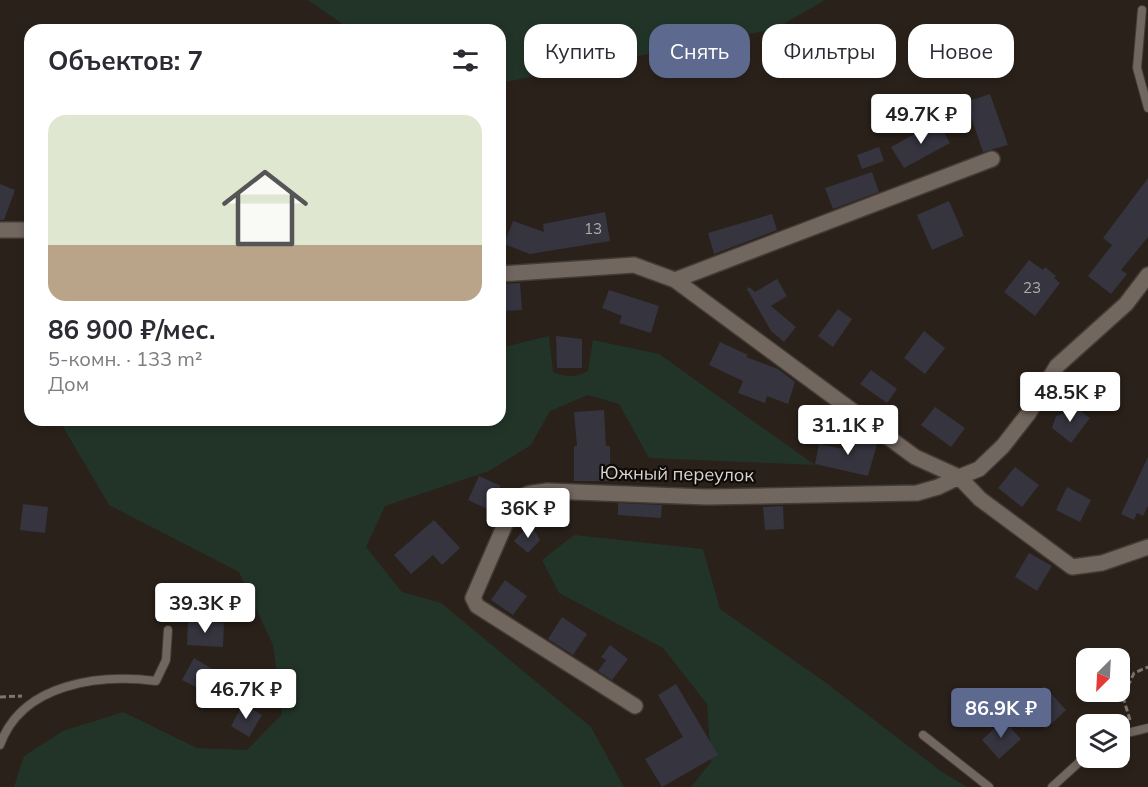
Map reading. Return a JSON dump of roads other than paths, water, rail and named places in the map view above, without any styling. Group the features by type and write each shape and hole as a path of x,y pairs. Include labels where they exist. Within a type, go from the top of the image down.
{"street":[{"path":"675,280 992,159"},
{"path":"0,230 24,230"},
{"path":"506,274 634,265 675,280 915,457 959,477 989,506 1072,567 1102,563 1148,547"},
{"name":"Южный переулок","path":"635,706 477,606 473,598 475,588 518,498 526,494 548,491 707,497 916,493 938,487 979,469 1004,446 1028,414 1057,366 1126,304 1148,275"}],"lane":[{"path":"1142,10 1137,68 1148,108"},
{"path":"0,745 6,728 43,694 81,682 125,677 156,681 166,660 168,630"},
{"path":"1130,731 1148,728"},
{"path":"923,735 989,787"},
{"path":"1052,787 1076,765"}]}
